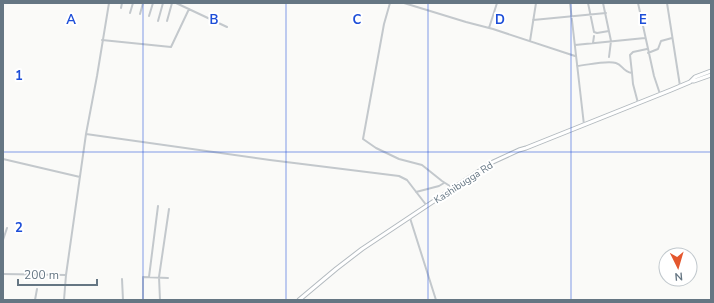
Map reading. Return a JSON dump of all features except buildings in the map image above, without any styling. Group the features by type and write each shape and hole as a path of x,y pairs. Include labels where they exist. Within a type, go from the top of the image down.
{"main road":[{"name":"Kashibugga Rd","path":"691,81 695,77 711,71"},
{"name":"Kashibugga Rd","path":"299,300 362,249 493,162 519,150 584,126 691,81 711,75"}],"street":[{"path":"64,300 66,275 86,134 109,3"},
{"path":"121,8 122,3"},
{"path":"130,13 133,3"},
{"path":"140,14 143,3"},
{"path":"149,16 153,3"},
{"path":"158,21 163,3"},
{"path":"167,21 172,3"},
{"path":"176,3 227,27"},
{"path":"390,3 384,24 363,139 376,148 422,165 453,188"},
{"path":"404,3 490,28 575,56"},
{"path":"490,28 497,3"},
{"path":"530,41 536,3"},
{"path":"570,3 584,126"},
{"path":"588,3 594,32 609,31"},
{"path":"603,3 609,31 609,57"},
{"path":"638,3 647,49 660,94"},
{"path":"667,3 680,86"},
{"path":"102,40 171,47 189,9"},
{"path":"533,20 606,13"},
{"path":"594,36 594,43"},
{"path":"574,45 645,38"},
{"path":"648,53 658,49 661,41 672,38"},
{"path":"638,103 633,84 630,57 631,53 647,49"},
{"path":"577,66 594,63 615,62 626,71 632,73"},
{"path":"86,134 270,160 399,176 407,180 427,206"},
{"path":"3,159 80,177"},
{"path":"416,192 439,186 444,182"},
{"path":"149,277 158,206"},
{"path":"160,300 159,277 169,209"},
{"path":"410,218 436,300"},
{"path":"3,240 7,228"},
{"path":"3,274 66,275"},
{"path":"143,300 142,279 145,277 168,278"},
{"path":"122,279 123,300"},
{"path":"35,300 36,289"}]}
